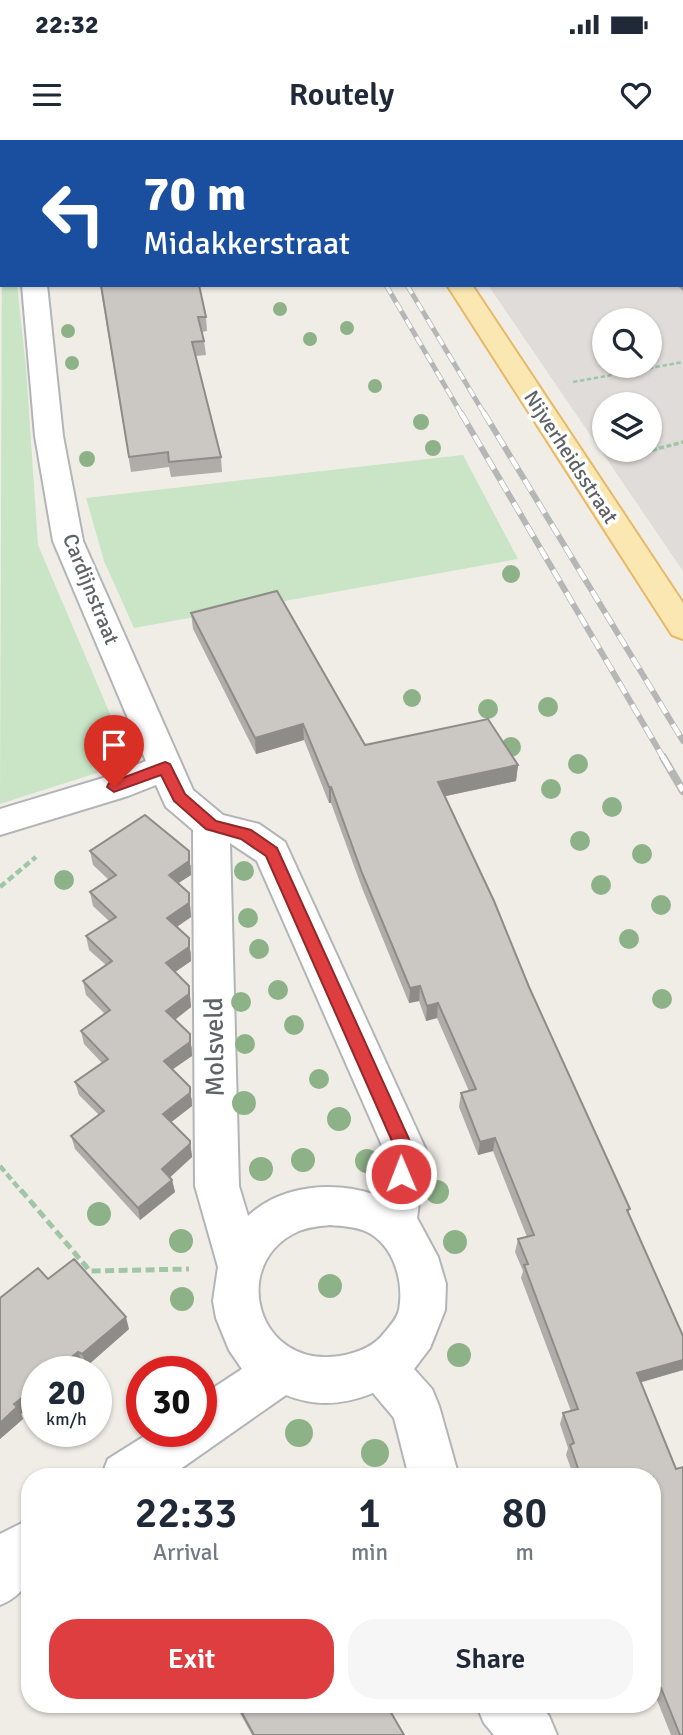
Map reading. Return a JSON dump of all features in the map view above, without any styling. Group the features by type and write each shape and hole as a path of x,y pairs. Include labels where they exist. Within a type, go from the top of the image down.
{"main road":[{"name":"Nijverheidsstraat","path":"460,287 683,628"}],"street":[{"name":"Cardijnstraat","path":"34,287 49,436 68,541 172,783"},
{"path":"0,822 114,787 172,783 211,825 246,834 272,852 405,1150 394,1224"},
{"name":"Molsveld","path":"211,825 217,1186 240,1266"},
{"name":"Molsveld","path":"330,1205 356,1208 394,1224 409,1245 422,1273 424,1295 417,1326 403,1348 382,1367 348,1381 320,1382 282,1370 253,1347 236,1312 235,1288 240,1266 253,1242 270,1224 304,1208 330,1205"},
{"path":"382,1367 415,1406 432,1468"},
{"path":"217,1415 282,1370"},
{"path":"139,1468 170,1447"},
{"path":"0,1579 21,1550"},
{"path":"511,1713 530,1735"}],"path":[{"path":"528,390 683,362"},
{"path":"578,470 683,442"},
{"path":"0,1166 90,1271 140,1272 240,1266"}],"shaded area":[{"path":"489,287 683,287 683,571 609,462 662,462 662,392 592,392 592,438"}],"green space":[{"path":"2,287 17,287 26,367 38,545 125,749 109,769 0,804"},
{"path":"463,455 518,559 134,628 104,561 86,498"}],"building":[{"path":"101,287 199,287 206,317 198,317 204,341 192,342 221,457 169,462 168,452 129,457"},
{"path":"277,591 365,745 488,719 518,765 438,782 494,901 529,987 630,1209 627,1210 683,1336 683,1360 637,1373 676,1469 683,1467 683,1735 680,1735 661,1688 661,1468 578,1468 570,1445 574,1443 563,1413 578,1409 524,1265 528,1264 518,1239 534,1235 495,1138 480,1142 461,1093 476,1089 438,1003 427,1006 420,986 410,988 362,873 331,787 303,724 255,738 191,613"},
{"path":"145,815 189,851 189,861 169,875 189,893 189,903 167,918 189,938 189,947 166,963 189,986 189,994 166,1011 190,1034 190,1042 164,1061 190,1087 190,1093 163,1114 190,1144 162,1169 172,1180 138,1208 71,1136 104,1111 75,1082 108,1059 81,1031 110,1010 83,981 112,961 86,936 116,917 90,892 116,875 90,851"},
{"path":"74,1259 126,1317 82,1354 78,1352 73,1356 21,1356 21,1399 14,1404 17,1407 0,1423 0,1298 38,1268 48,1279"},
{"path":"242,1713 391,1713 404,1735 254,1735"}],"railway":[{"path":"387,287 462,415"},
{"path":"408,287 485,415"},
{"path":"461,413 664,759"},
{"path":"484,413 683,741"},
{"path":"663,757 683,791"}],"route":[{"path":"114,787 165,768 179,797 211,825 246,834 272,852 405,1150 401,1174"}]}
